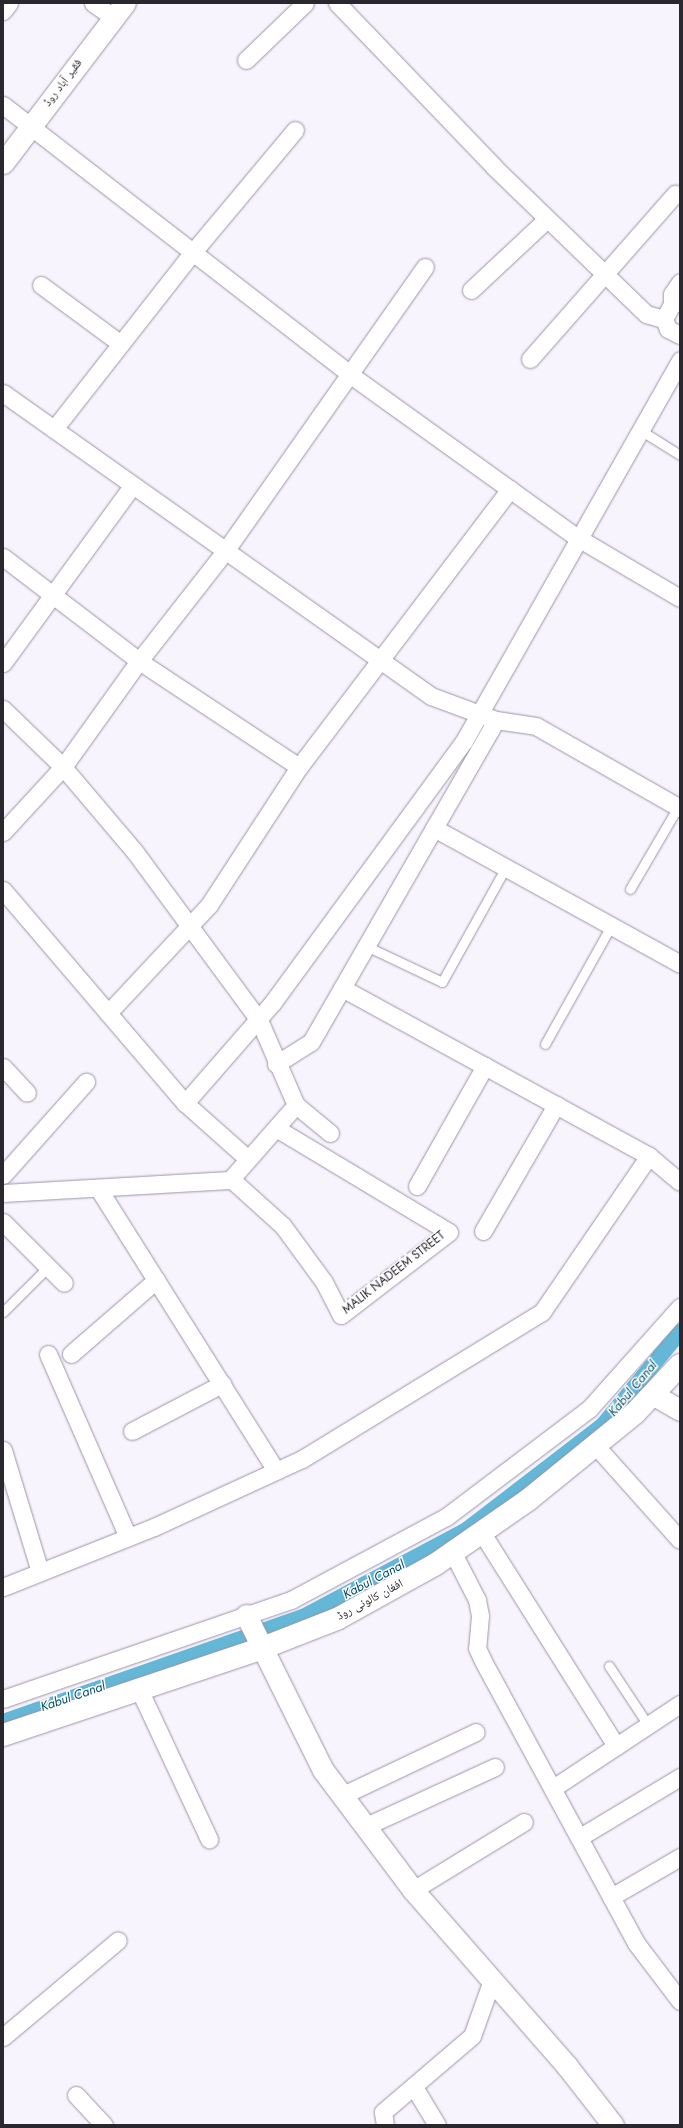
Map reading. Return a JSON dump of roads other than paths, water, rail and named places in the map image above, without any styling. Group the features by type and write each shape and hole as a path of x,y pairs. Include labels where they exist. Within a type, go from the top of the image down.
{"main road":[{"name":"افغان کالونی روڈ","path":"3,1735 260,1649 337,1619 453,1553 482,1533 595,1445 654,1394 680,1365"}],"street":[{"path":"3,11 9,3"},
{"path":"93,3 119,10"},
{"path":"246,60 305,3"},
{"path":"337,3 547,219 607,274 646,314 672,308"},
{"name":"فقیر آباد روڈ","path":"3,163 119,10"},
{"path":"3,105 31,125 348,373 578,538 680,598"},
{"path":"54,429 193,252 295,130"},
{"path":"530,359 607,274 675,194"},
{"path":"471,290 547,219"},
{"path":"3,832 63,767 139,661 226,550 348,373 425,267"},
{"path":"680,282 672,294 672,308 668,329 680,335"},
{"path":"41,285 121,344"},
{"path":"276,1064 311,1042 434,828 578,538 680,360"},
{"path":"3,393 431,696 488,718 536,726 679,806"},
{"path":"3,663 52,594 134,485"},
{"path":"108,1013 209,905 299,767 510,489"},
{"path":"3,557 139,661 299,767"},
{"path":"3,709 63,767 135,852 259,1020 276,1064 296,1105 330,1133"},
{"path":"185,1103 259,1020 488,718"},
{"path":"434,828 680,964"},
{"path":"3,890 185,1103 248,1160"},
{"path":"342,988 649,1156 680,1182"},
{"path":"416,1186 485,1066"},
{"path":"3,1067 27,1093"},
{"path":"3,1175 86,1082"},
{"path":"3,1193 231,1179 296,1105"},
{"path":"484,1230 556,1105"},
{"name":"MALIK NADEEM STREET","path":"231,1179 283,1226 324,1282 341,1315 448,1232 276,1128"},
{"path":"3,1587 128,1537 302,1459 542,1312 649,1156"},
{"path":"98,1188 276,1471"},
{"path":"3,1222 64,1283"},
{"path":"71,1354 156,1280"},
{"path":"3,1698 291,1600 446,1517 589,1409 680,1307"},
{"path":"48,1354 128,1537"},
{"path":"132,1431 222,1384"},
{"path":"654,1394 680,1410"},
{"path":"595,1445 680,1540"},
{"path":"3,1450 40,1572"},
{"path":"482,1533 616,1746"},
{"path":"453,1553 477,1600 480,1616 477,1648 636,1943 680,2001"},
{"path":"246,1615 260,1649 323,1770 341,1796 413,1890 567,2066 613,2125"},
{"path":"139,1689 209,1839"},
{"path":"553,1788 680,1704"},
{"path":"341,1796 476,1732"},
{"path":"364,1827 495,1767"},
{"path":"580,1837 680,1777"},
{"path":"413,1890 524,1822"},
{"path":"611,1897 680,1856"},
{"path":"3,2037 118,1940"},
{"path":"385,2125 382,2112 414,2087 472,2036 492,1980"},
{"path":"414,2087 437,2125"},
{"path":"76,2095 104,2125"}],"lane":[{"path":"640,430 680,455"},
{"path":"630,889 679,806"},
{"path":"366,946 442,982 506,867"},
{"path":"545,1044 612,926"},
{"path":"3,1312 48,1267"},
{"path":"609,1666 648,1725"}],"waterway":[{"name":"Kabul Canal","path":"3,1722 303,1617 465,1531 603,1425 680,1332"}]}
